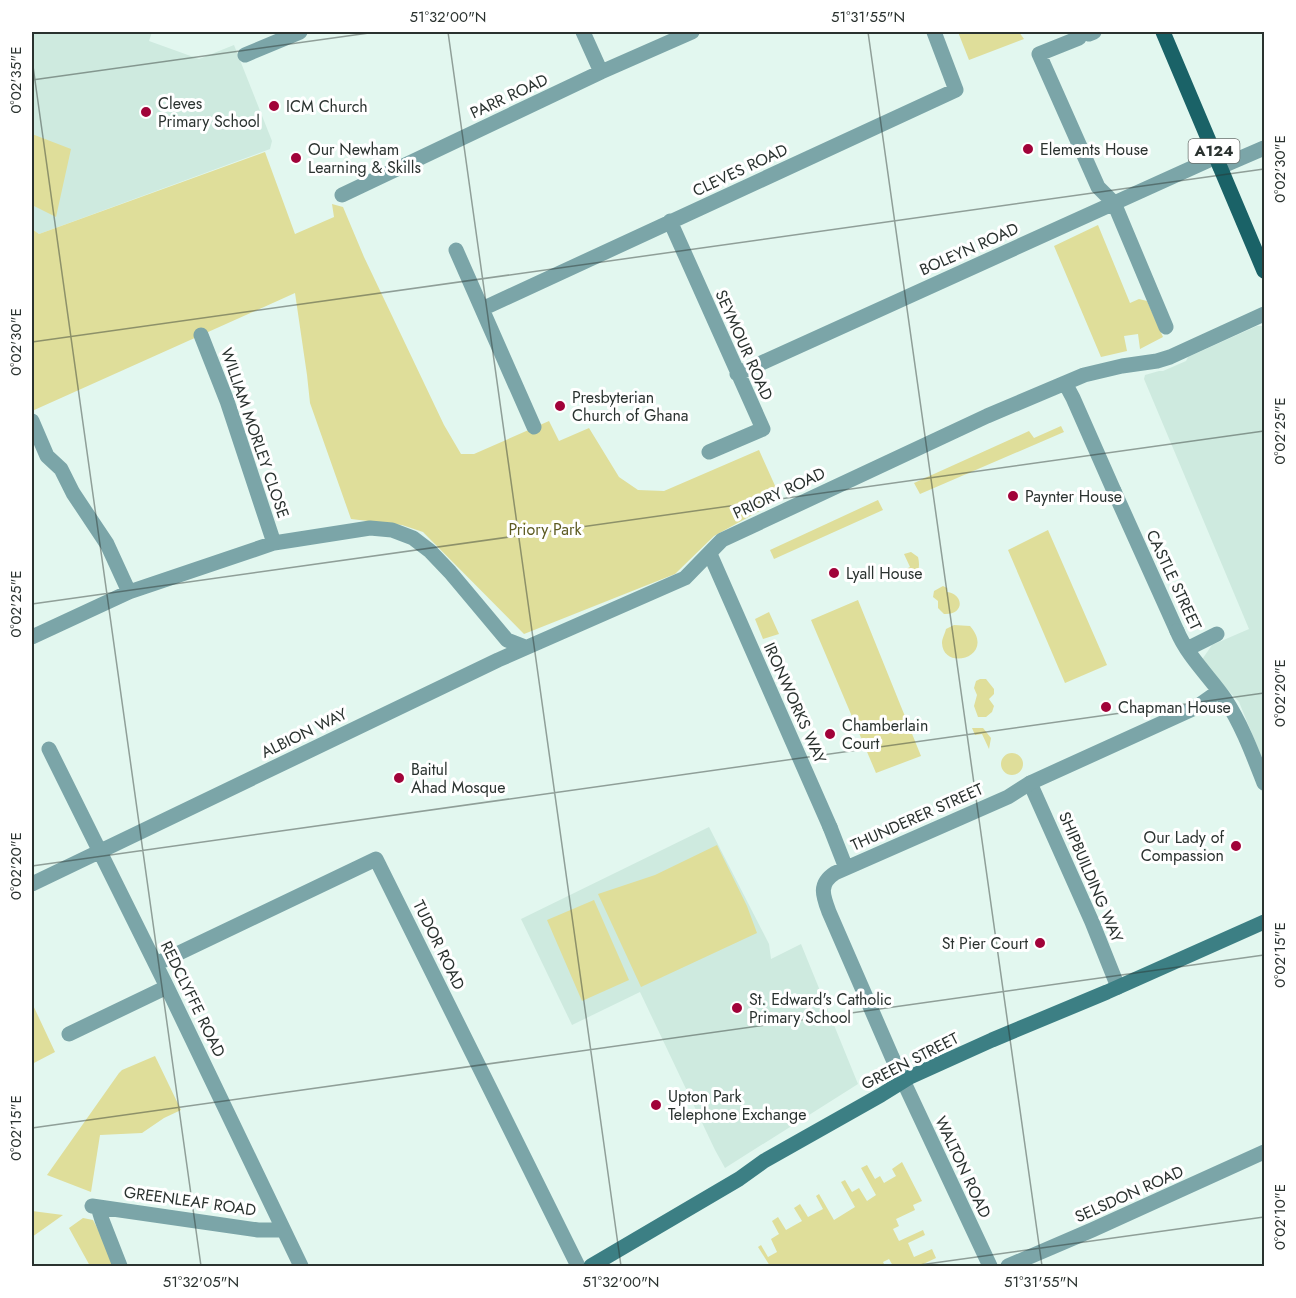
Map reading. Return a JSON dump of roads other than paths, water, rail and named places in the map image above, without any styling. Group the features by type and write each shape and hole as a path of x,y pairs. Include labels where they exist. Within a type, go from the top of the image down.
{"main road":[{"name":"A124","path":"1163,32 1264,271"},
{"name":"GREEN STREET","path":"591,1266 739,1179 764,1161 910,1077 1264,922"}],"street":[{"path":"245,55 300,32"},
{"path":"583,32 601,72"},
{"name":"PARR ROAD","path":"342,195 601,72 692,32"},
{"name":"CLEVES ROAD","path":"482,309 956,90 934,32"},
{"path":"1088,35 1039,54 1098,187 1114,203 1166,327"},
{"name":"BOLEYN ROAD","path":"737,374 1114,203 1218,162 1264,148"},
{"name":"SEYMOUR ROAD","path":"670,221 763,429 709,452"},
{"path":"456,250 534,427"},
{"name":"PRIORY ROAD","path":"525,647 685,578 722,540 987,416 1084,375 1170,357 1264,314"},
{"name":"WILLIAM MORLEY CLOSE","path":"201,335 227,401 274,543"},
{"name":"CASTLE STREET","path":"1065,383 1177,631 1187,649 1235,715 1264,783"},
{"path":"32,421 47,456 61,469 107,544 129,592"},
{"name":"WILLIAM MORLEY CLOSE","path":"32,637 129,592 274,543 370,528 392,530 413,538 430,551 507,640 525,647"},
{"name":"IRONWORKS WAY","path":"710,554 846,868"},
{"path":"1187,649 1217,634"},
{"name":"ALBION WAY","path":"32,884 525,647"},
{"name":"THUNDERER STREET","path":"903,1082 829,912 823,895 828,877 1008,797 1030,783 1195,708 1219,691"},
{"name":"REDCLYFFE ROAD","path":"49,749 156,964 301,1266"},
{"name":"SHIPBUILDING WAY","path":"1030,783 1092,922 1118,987"},
{"name":"TUDOR ROAD","path":"156,964 376,859 578,1266"},
{"path":"69,1034 167,987"},
{"name":"WALTON ROAD","path":"903,1082 990,1266"},
{"name":"SELSDON ROAD","path":"1008,1266 1264,1152"},
{"name":"GREENLEAF ROAD","path":"120,1266 95,1206 258,1230 283,1230"}],"place":[{"name":"ICM Church","path":"274,106"},
{"name":"Cleves Primary School","path":"146,112"},
{"name":"Elements House","path":"1028,149"},
{"name":"Our Newham Learning & Skills","path":"296,158"},
{"name":"Presbyterian Church of Ghana","path":"560,406"},
{"name":"Paynter House","path":"1013,496"},
{"name":"Lyall House","path":"834,573"},
{"name":"Chapman House","path":"1106,707"},
{"name":"Chamberlain Court","path":"830,734"},
{"name":"Baitul Ahad Mosque","path":"399,778"},
{"name":"Our Lady of Compassion","path":"1236,846"},
{"name":"St Pier Court","path":"1040,943"},
{"name":"St. Edward's Catholic Primary School","path":"737,1008"},
{"name":"Upton Park Telephone Exchange","path":"656,1105"}],"park label":[{"name":"Priory Park","path":"545,529"}]}
